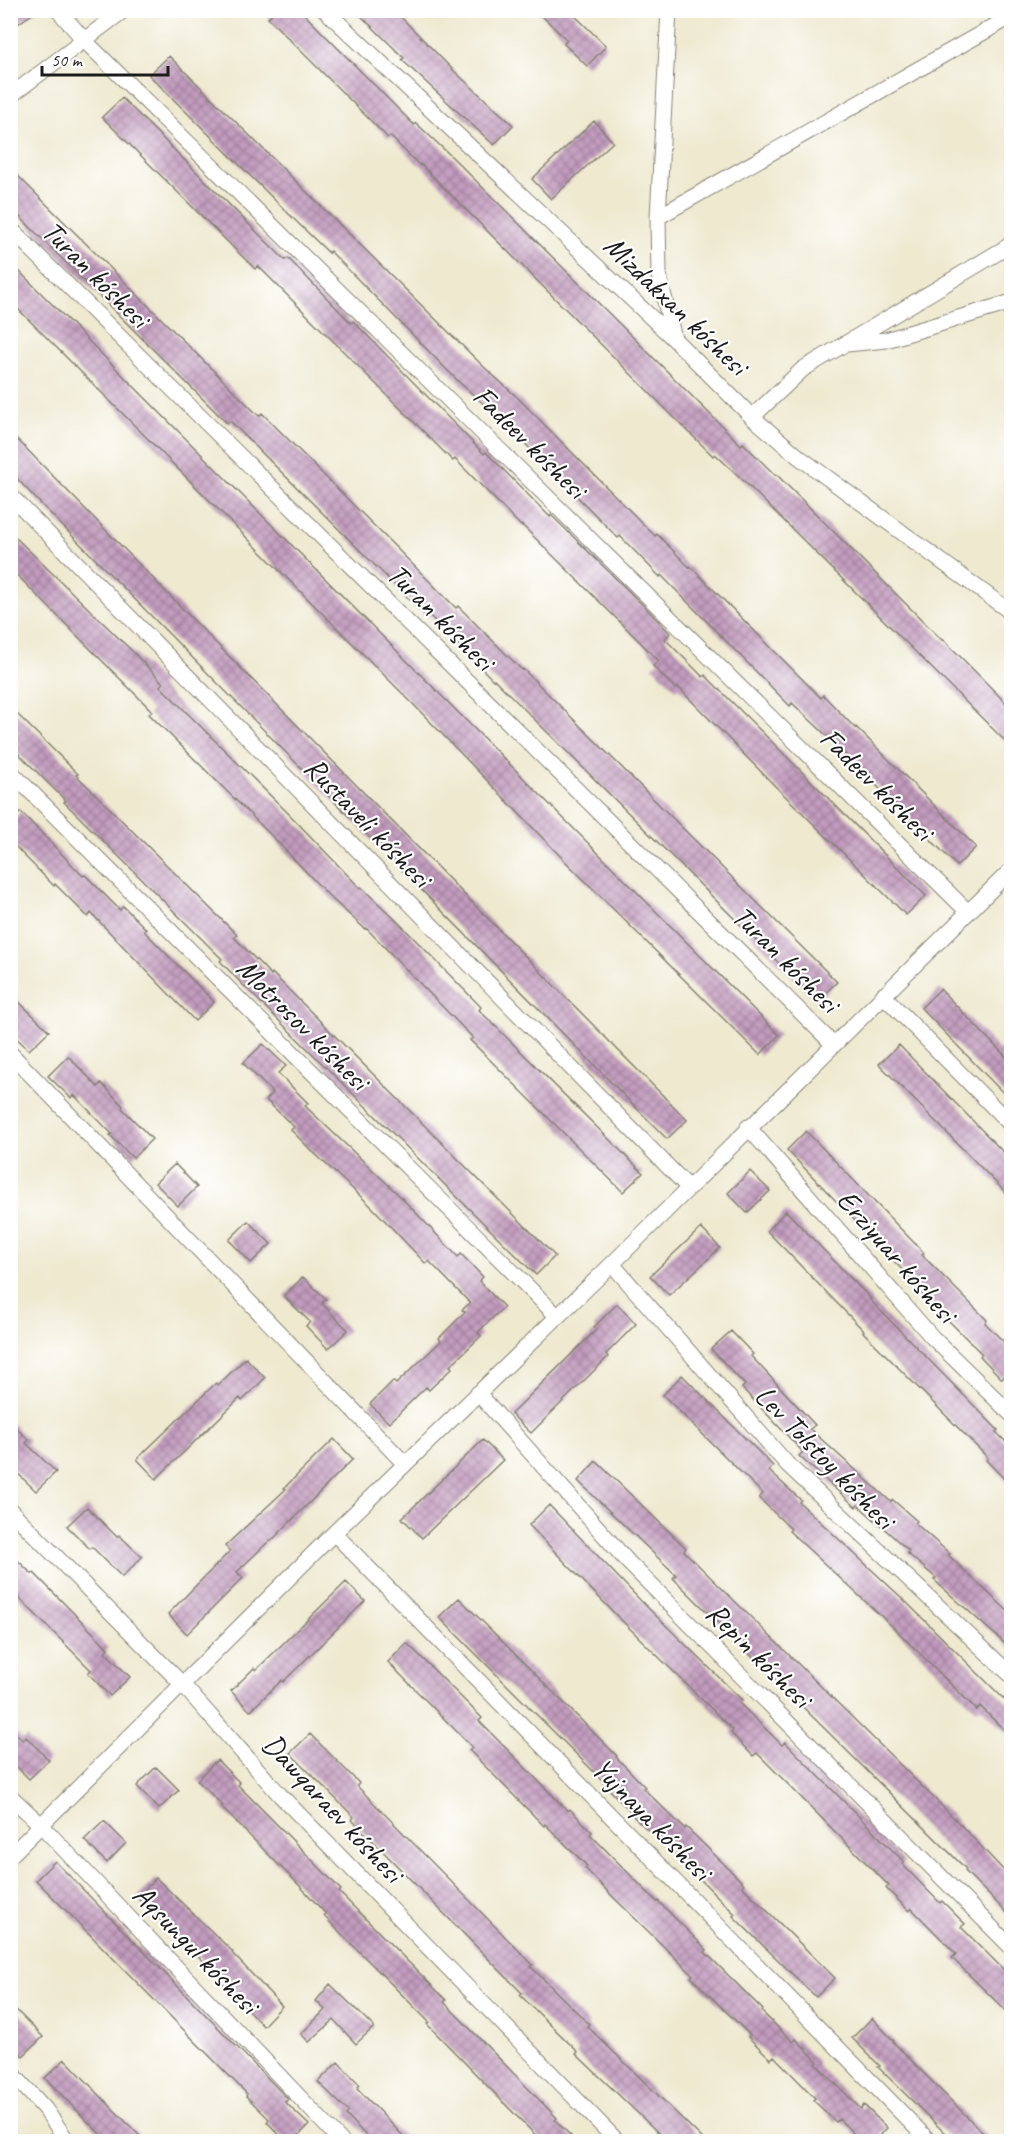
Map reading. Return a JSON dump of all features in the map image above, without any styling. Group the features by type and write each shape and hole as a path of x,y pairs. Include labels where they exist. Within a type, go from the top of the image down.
{"street":[{"name":"Fadeev kóshesi","path":"58,10 84,41 967,911"},
{"path":"10,96 124,10"},
{"name":"Mizdakxan kóshesi","path":"325,10 674,339 752,417 799,457 1011,613"},
{"path":"669,10 658,217 659,275 674,339"},
{"path":"658,217 1011,16"},
{"name":"Turan kóshesi","path":"10,228 833,1044"},
{"path":"752,417 803,369 1011,244"},
{"path":"844,344 886,340 1011,302"},
{"name":"Rustaveli kóshesi","path":"10,495 688,1187"},
{"name":"Motrosov kóshesi","path":"14,780 557,1316"},
{"path":"10,1856 334,1533 612,1264 1011,869"},
{"path":"883,995 1011,1126"},
{"path":"10,1053 405,1464"},
{"name":"Erziyuar kóshesi","path":"748,1127 932,1337 1011,1414"},
{"name":"Lev Tolstoy kóshesi","path":"612,1264 787,1464 1011,1676"},
{"name":"Repin kóshesi","path":"478,1393 628,1562 1011,1948"},
{"name":"Dawqaraev kóshesi","path":"10,1510 183,1685 280,1796 618,2142"},
{"name":"Yujnaya kóshesi","path":"334,1533 930,2142"},
{"name":"Aqsungul kóshesi","path":"10,1796 41,1825 342,2142"},
{"path":"10,2071 45,2109 68,2142"}],"building":[{"path":"10,10 38,10 10,29"},
{"path":"275,10 300,10 414,125 416,123 449,154 741,445 743,443 776,474 943,639 1011,708 1011,747 747,484 715,454 713,456 420,164 390,136 388,138 268,18"},
{"path":"355,10 394,10 453,70 513,125 494,145 402,60 404,58"},
{"path":"536,10 569,10 606,46 587,66 564,44 567,40"},
{"path":"169,56 518,398 655,536 657,534 821,698 823,695 976,847 957,866 827,736 792,703 790,706 661,575 660,577 620,536 618,538 489,407 459,382 330,251 329,253 302,227 149,75"},
{"path":"122,98 285,260 288,258 351,323 353,321 484,454 486,452 550,517 551,515 648,610 670,633 665,639 703,677 705,675 926,896 906,915 678,687 676,689 653,666 659,661 620,622 455,459 453,461 258,266 255,269 102,117"},
{"path":"594,121 613,142 551,199 532,179"},
{"path":"10,168 259,416 262,413 456,608 458,606 523,669 837,982 817,1001 429,615 427,617 230,421 227,423 10,207"},
{"path":"18,270 779,1035 760,1055 10,301 10,277"},
{"path":"10,432 687,1120 667,1139 36,499 10,471"},
{"path":"10,532 132,651 163,683 160,686 360,888 398,922 481,1007 479,1010 643,1173 623,1192 470,1040 473,1038 366,928 331,898 149,714 152,711 10,568"},
{"path":"10,707 237,935 234,937 271,975 272,973 555,1256 536,1275 242,984 220,961 222,959 10,745"},
{"path":"21,812 83,876 85,875 120,910 123,906 146,929 144,931 214,1002 195,1021 91,913 88,917 10,841 10,822"},
{"path":"940,989 1011,1062 1011,1101 921,1008"},
{"path":"10,993 49,1031 29,1050 10,1032"},
{"path":"263,1044 286,1066 278,1073 308,1103 305,1106 398,1194 458,1257 461,1254 483,1277 479,1281 504,1307 478,1332 481,1336 450,1366 452,1368 429,1390 426,1387 389,1423 370,1404 393,1381 396,1384 441,1341 439,1338 465,1312 462,1310 470,1303 429,1261 426,1264 372,1207 313,1152 291,1130 294,1127 266,1100 273,1093 243,1063"},
{"path":"899,1045 1011,1160 1011,1198 879,1064"},
{"path":"68,1056 98,1087 101,1083 152,1139 133,1158 74,1095 71,1098 48,1076"},
{"path":"806,1131 924,1253 922,1255 987,1320 985,1323 1011,1349 1011,1370 1002,1379 980,1356 982,1354 913,1285 915,1283 787,1150"},
{"path":"175,1164 197,1187 178,1206 155,1183"},
{"path":"750,1171 770,1191 747,1213 728,1193"},
{"path":"786,1211 998,1430 996,1432 1011,1447 1011,1486 986,1460 988,1458 767,1231"},
{"path":"248,1221 271,1244 251,1263 229,1240"},
{"path":"701,1228 720,1248 669,1295 650,1276"},
{"path":"303,1277 326,1299 322,1304 348,1330 328,1349 306,1326 310,1322 284,1296"},
{"path":"617,1304 636,1324 606,1354 608,1357 531,1433 511,1414 597,1329 594,1327"},
{"path":"731,1331 815,1425 810,1429 891,1502 893,1500 917,1521 915,1523 1011,1614 1011,1649 934,1580 936,1578 907,1553 909,1551 799,1456 803,1452 742,1388 745,1385 711,1349"},
{"path":"246,1358 265,1378 242,1401 240,1398 156,1479 137,1459 216,1383 218,1385"},
{"path":"682,1375 773,1466 769,1471 801,1500 799,1502 903,1599 1011,1706 1011,1737 980,1706 977,1710 894,1628 789,1531 791,1529 759,1498 763,1494 663,1395"},
{"path":"10,1422 29,1440 26,1443 56,1472 36,1491 10,1466"},
{"path":"334,1439 353,1459 237,1572 243,1578 187,1634 168,1614 230,1551 225,1546 286,1489 284,1488"},
{"path":"483,1440 503,1460 422,1538 402,1518"},
{"path":"596,1461 686,1548 684,1551 954,1818 1011,1878 1011,1917 965,1871 966,1869 673,1578 676,1575 578,1481"},
{"path":"549,1505 642,1602 742,1700 739,1703 782,1745 785,1742 904,1862 902,1864 940,1903 942,1901 965,1924 961,1927 1011,1977 1011,2016 952,1958 956,1954 911,1908 909,1911 886,1888 889,1886 757,1753 753,1756 731,1733 733,1730 615,1614 529,1525"},
{"path":"87,1507 117,1537 119,1535 142,1557 122,1577 67,1526"},
{"path":"10,1553 32,1574 34,1573 108,1648 105,1652 130,1677 110,1696 88,1673 91,1670 10,1589"},
{"path":"346,1582 365,1601 283,1682 282,1680 250,1711 231,1691 254,1668 256,1670"},
{"path":"459,1598 617,1756 645,1787 643,1788 722,1862 744,1884 742,1886 835,1978 816,1997 733,1916 735,1914 690,1869 633,1816 604,1782 439,1617"},
{"path":"407,1643 482,1718 479,1721 568,1811 570,1809 592,1832 590,1834 707,1950 705,1952 763,2010 762,2012 793,2042 796,2039 818,2062 816,2064 861,2109 864,2105 887,2128 881,2134 888,2142 862,2142 839,2119 836,2122 774,2056 771,2059 748,2037 750,2035 691,1977 693,1975 469,1750 472,1747 388,1662"},
{"path":"10,1728 23,1740 26,1737 49,1760 29,1779 10,1760"},
{"path":"310,1734 359,1783 357,1786 533,1965 531,1967 589,2024 587,2026 706,2142 668,2142 576,2054 578,2052 520,1995 522,1993 352,1820 354,1817 290,1753"},
{"path":"217,1760 240,1783 238,1785 341,1890 339,1892 446,2000 444,2002 557,2118 555,2120 577,2142 542,2142 427,2024 429,2022 324,1916 326,1914 300,1886 221,1807 223,1806 197,1780"},
{"path":"156,1767 179,1790 159,1809 137,1786"},
{"path":"104,1821 126,1843 107,1863 84,1840"},
{"path":"55,1861 288,2099 285,2102 309,2125 292,2142 286,2142 267,2122 269,2119 246,2096 247,2094 36,1880"},
{"path":"156,1878 233,1952 282,2006 263,2026 216,1976 218,1975 137,1898"},
{"path":"330,1984 374,2027 356,2044 334,2020 309,2042 301,2034 325,2010 316,2001"},
{"path":"10,2004 43,2037 23,2056 10,2043"},
{"path":"872,2018 992,2142 954,2142 878,2067 880,2066 852,2038"},
{"path":"65,2059 146,2142 108,2142 45,2078"},
{"path":"338,2062 360,2085 357,2088 409,2142 372,2142 346,2115 349,2112 318,2082"}]}
